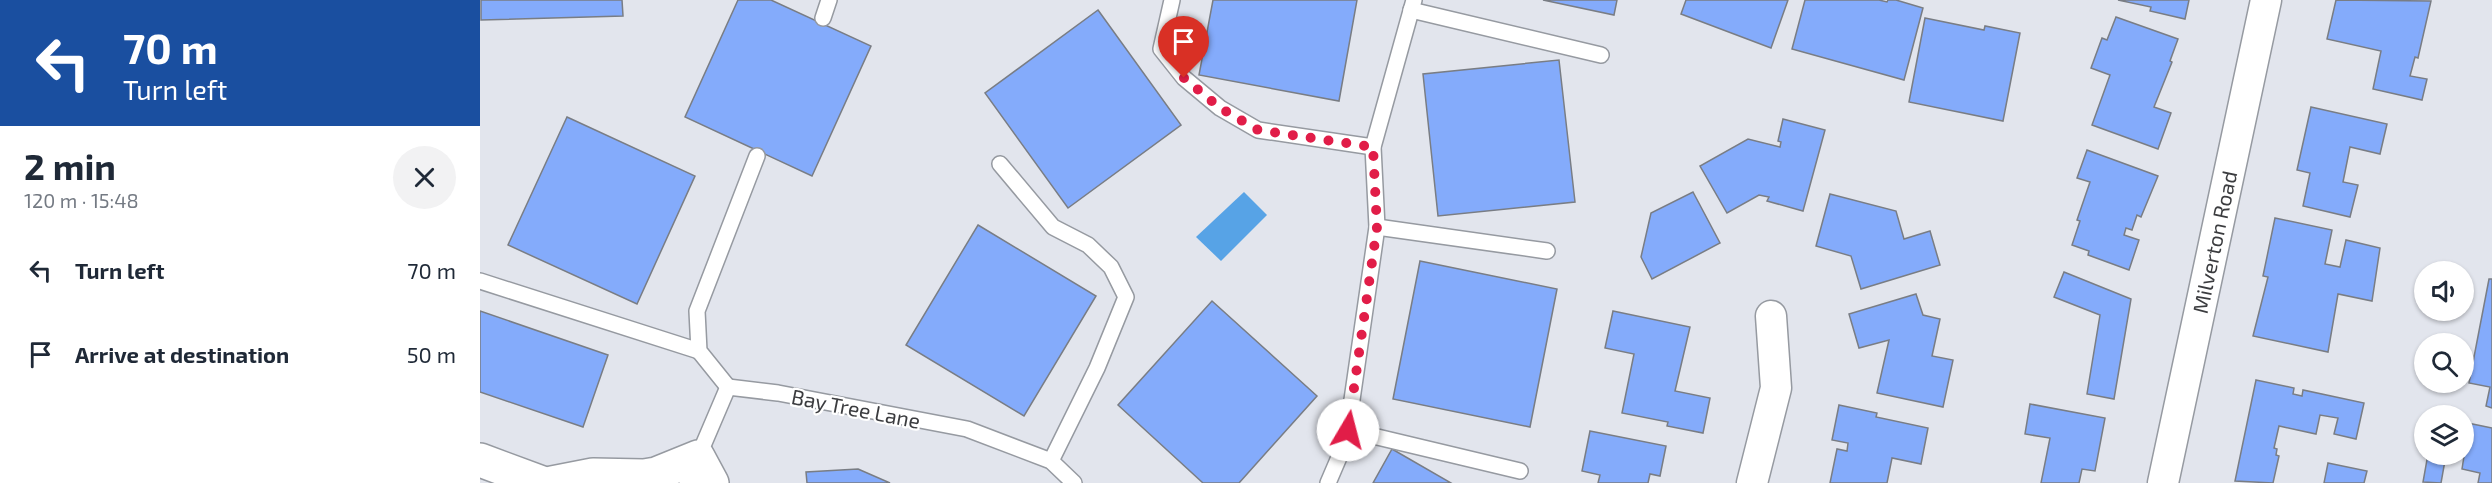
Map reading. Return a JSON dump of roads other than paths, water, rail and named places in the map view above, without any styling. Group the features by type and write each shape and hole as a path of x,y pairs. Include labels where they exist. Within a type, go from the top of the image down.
{"main road":[{"path":"480,460 542,483"},
{"path":"552,483 593,475 699,474"}],"street":[{"name":"Milverton Road","path":"2163,483 2266,0"},
{"path":"1752,483 1776,388 1771,316"}],"lane":[{"path":"824,18 829,0"},
{"path":"1172,0 1161,49 1184,78 1220,108 1258,130 1373,147"},
{"path":"1328,483 1346,441 1377,227 1373,147 1413,5 1601,55"},
{"path":"699,351 697,311 757,156"},
{"path":"1000,164 1053,227 1088,245 1111,267 1126,297 1097,368 1051,461"},
{"path":"1377,227 1547,251"},
{"path":"480,281 699,351 728,387 699,474"},
{"name":"Bay Tree Lane","path":"728,387 778,393 967,429 1051,461 1074,483"},
{"path":"1348,430 1520,471"}],"water":[{"path":"1244,192 1267,215 1221,261 1196,237"}]}
